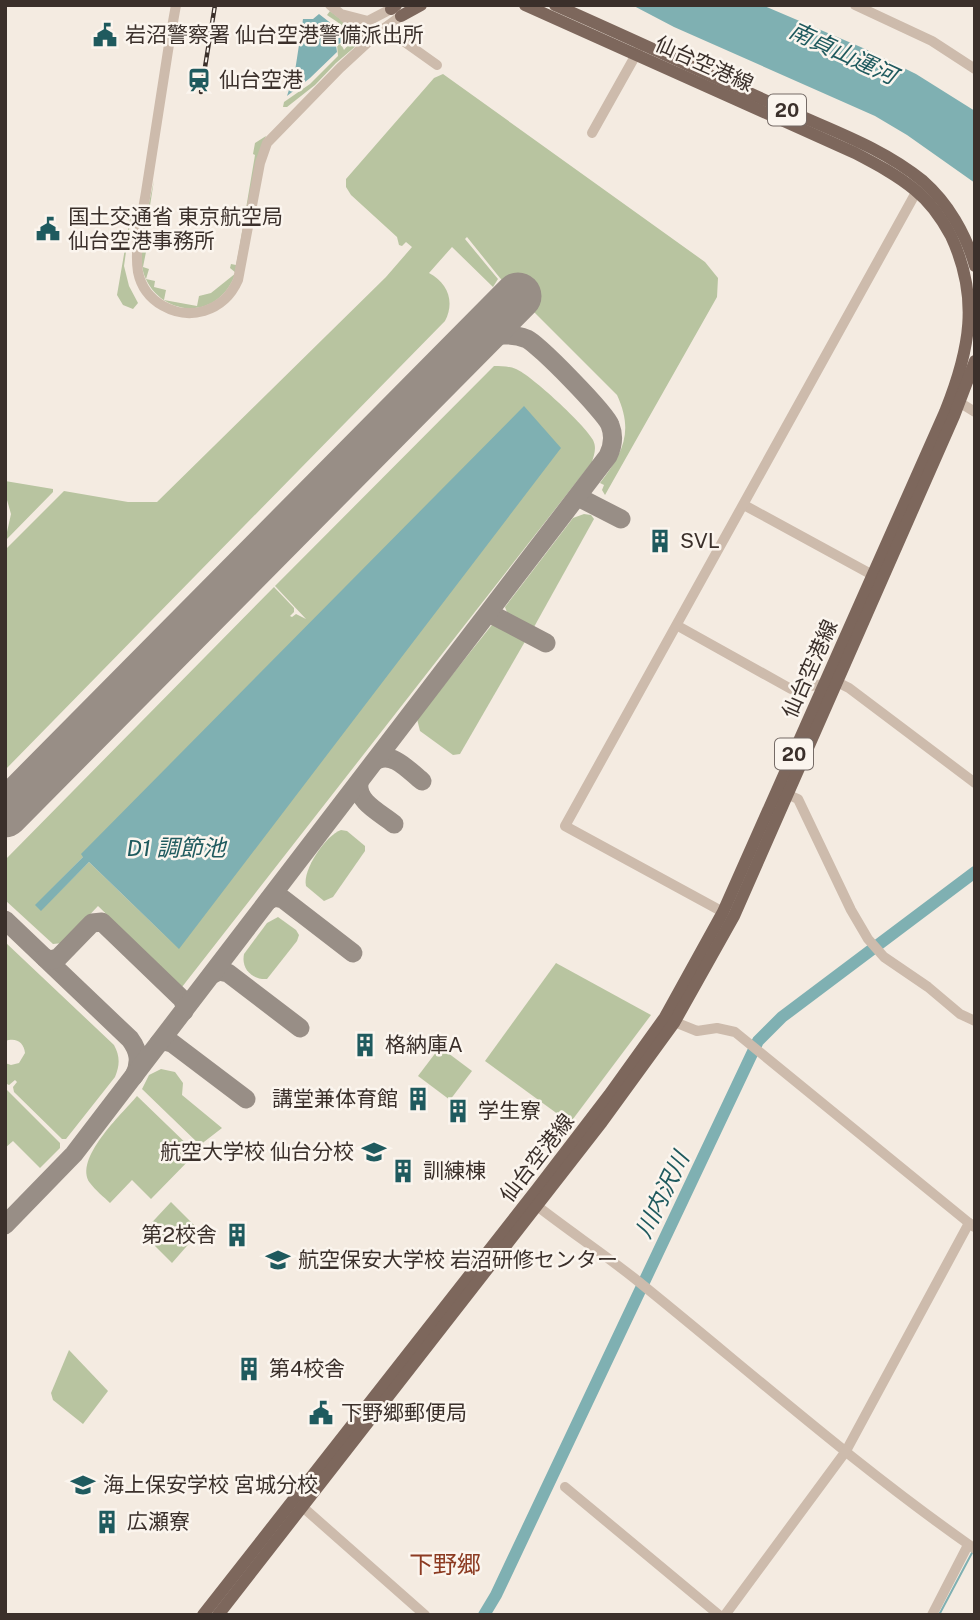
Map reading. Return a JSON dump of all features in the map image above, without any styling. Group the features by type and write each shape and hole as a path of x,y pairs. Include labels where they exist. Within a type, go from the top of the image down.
{"main road":[{"path":"396,10 421,5"},
{"name":"仙台空港線","path":"525,5 639,50"},
{"name":"仙台空港線","path":"555,5 639,50 920,186 962,259 972,271 969,339 955,400"},
{"name":"仙台空港線","path":"203,1615 298,1503 533,1203 609,1095 670,1020 734,916 783,792 975,360"},
{"name":"仙台空港線","path":"670,1020 783,792"},
{"name":"仙台空港線","path":"218,1615 298,1503"}],"street":[{"path":"176,5 137,257 142,283 155,301 172,310 189,314 211,309 222,303 230,296 239,280 260,163 267,144 308,99 385,28 396,10"},
{"path":"330,5 370,40"},
{"path":"855,5 932,41 975,69"},
{"path":"341,14 368,21 396,10"},
{"path":"385,28 437,65"},
{"path":"592,133 639,50"},
{"path":"723,912 565,826 920,186"},
{"path":"955,400 975,412"},
{"path":"744,505 877,578"},
{"path":"678,626 791,688 831,683 849,688 975,783"},
{"path":"783,792 798,799 851,910 868,939 887,959 928,986 960,1014 975,1021"},
{"path":"670,1020 697,1031 726,1029 746,1040 972,1225 846,1451 725,1615"},
{"path":"533,1203 632,1277 846,1451 971,1547 932,1615"},
{"path":"565,1488 719,1615"},
{"path":"298,1503 425,1615"}],"green space":[{"path":"330,11 358,33 357,45 315,85 287,107 283,107 284,102 310,84 338,56 337,45 341,44 344,50 348,44 349,34 327,15"},
{"path":"443,74 705,262 718,278 717,297 605,495 602,490 604,485 600,483 615,462 624,442 625,420 617,395 500,278 467,237 465,239 498,279 493,287 452,247 429,273 441,282 448,294 449,307 445,321 5,770 5,550 64,491 128,502 157,502 386,277 412,247 406,242 402,246 399,245 397,237 351,195 346,187 346,179 434,78"},
{"path":"266,136 257,161 236,273 230,268 231,264 236,265 239,250 255,143"},
{"path":"154,180 143,251 146,252 143,267 149,269 146,279 143,271 141,250"},
{"path":"133,202 124,266 129,286 138,303 133,309 123,305 117,295"},
{"path":"236,273 223,294 201,307 177,306 164,300 197,306 199,296 211,293"},
{"path":"146,279 155,281 154,287 166,290 164,300 156,293"},
{"path":"494,366 508,367 523,373 570,413 593,440 595,449 592,462 182,987 98,906 63,943 53,944 5,900 5,860 274,587 294,608 290,616 296,614 306,619 275,586","holes":["84,856 179,949 89,862 41,910 36,905"]},
{"path":"5,481 53,489 53,492 5,541 11,514 5,493"},
{"path":"584,514 591,515 594,519 534,627 508,615 505,607 573,518"},
{"path":"495,621 527,638 460,754 453,755 420,731 417,719"},
{"path":"341,830 347,831 365,846 365,851 333,897 324,901 306,886 306,879 316,854"},
{"path":"278,917 296,930 299,935 297,941 267,979 257,978 246,969 244,954 267,923"},
{"path":"5,942 114,1045 117,1053 115,1077 66,1139 62,1139 14,1092 13,1087 17,1082 15,1080 9,1085 5,1083 5,1063 19,1063 25,1053 19,1041 5,1041"},
{"path":"556,963 651,1015 570,1123 485,1061"},
{"path":"440,1047 472,1071 450,1100 418,1076"},
{"path":"161,1069 175,1072 183,1083 182,1095 222,1128 200,1145 142,1089 149,1075"},
{"path":"5,1088 60,1143 60,1148 40,1168 13,1141 5,1148"},
{"path":"137,1096 196,1153 151,1199 132,1180 110,1203 90,1183 88,1162 101,1137"},
{"path":"171,1202 200,1231 172,1263 142,1233"},
{"path":"69,1350 108,1391 83,1424 53,1400 51,1393"}],"water":[{"name":"南貞山運河","path":"632,5 762,5 916,74 975,111 975,183 875,116 674,27"},
{"path":"319,14 346,35 346,41 342,46 341,43 336,45 337,52 287,96 295,71 303,19 313,19"},
{"name":"D1 調節池","path":"524,406 561,448 179,949 89,862 41,911 35,905 83,857 81,854"}],"waterway":[{"name":"川内沢川","path":"484,1615 496,1595 758,1041 782,1017 975,872"},
{"path":"939,1615 973,1551"}],"taxiway":[{"path":"5,1225 74,1154 608,456 612,437 606,418 571,379 534,344 527,339 505,335 482,338 470,345"},
{"path":"578,497 621,519"},
{"path":"489,613 546,643"},
{"path":"377,760 395,760 422,781"},
{"path":"359,783 359,790 365,801 394,824"},
{"path":"269,900 275,897 283,899 353,953"},
{"path":"5,920 130,1039 138,1057 134,1076"},
{"path":"45,958 58,958 92,923 102,922 182,999 184,1011"},
{"path":"213,974 219,971 228,973 300,1028"},
{"path":"159,1043 172,1043 246,1099"}],"runway":[{"path":"5,814 518,296"}],"railway":[{"path":"201,92 215,5"}],"place":[{"name":"岩沼警察署 仙台空港警備派出所","path":"105,35"},
{"name":"仙台空港","path":"199,80"},
{"name":"国土交通省 東京航空局 仙台空港事務所","path":"48,229"},
{"name":"SVL","path":"660,541"},
{"name":"格納庫A","path":"365,1045"},
{"name":"講堂兼体育館","path":"418,1099"},
{"name":"学生寮","path":"458,1111"},
{"name":"航空大学校 仙台分校","path":"374,1152"},
{"name":"訓練棟","path":"403,1171"},
{"name":"第2校舎","path":"237,1235"},
{"name":"航空保安大学校 岩沼研修センター","path":"278,1260"},
{"name":"第4校舎","path":"249,1369"},
{"name":"下野郷郵便局","path":"321,1413"},
{"name":"海上保安学校 宮城分校","path":"83,1485"},
{"name":"広瀬寮","path":"107,1522"}],"district":[{"name":"下野郷","path":"445,1565"}]}
